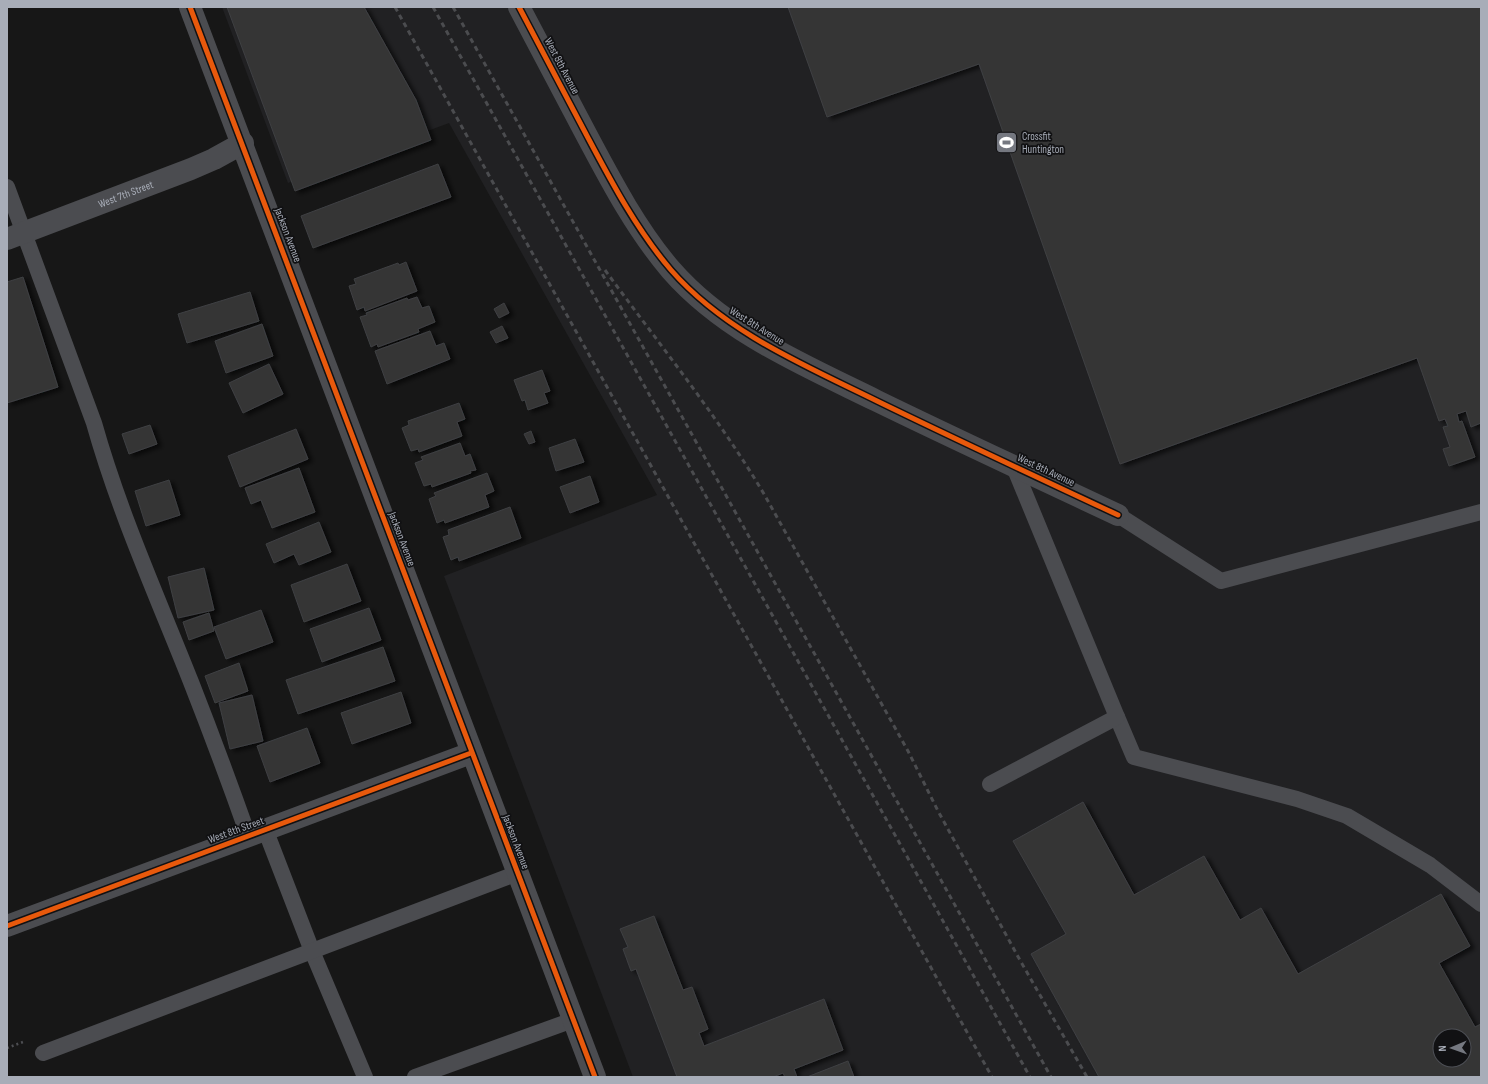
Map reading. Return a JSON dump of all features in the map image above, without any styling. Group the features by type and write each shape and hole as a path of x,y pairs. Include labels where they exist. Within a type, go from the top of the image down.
{"street":[{"name":"Jackson Avenue","path":"190,7 243,143 595,1077"},
{"name":"West 8th Avenue","path":"519,7 630,213 666,264 696,296 726,320 764,344 838,382 1118,515"},
{"name":"West 7th Street","path":"16,236 191,169 214,159 243,143"},
{"name":"West 8th Street","path":"7,926 472,753"}],"lane":[{"path":"7,187 16,236 94,423 128,525 191,682 257,832 312,950 365,1077"},
{"path":"1014,466 1134,757 1298,799 1347,816 1430,865 1481,904"},
{"path":"1118,515 1221,581 1480,514"},
{"path":"990,784 1118,717"},
{"path":"42,1052 518,873"},
{"path":"415,1077 573,1020"}],"shaded area":[{"path":"222,7 1481,7 1481,1077 633,1077 444,576 657,495 449,123 288,183"}],"building":[{"path":"227,7 364,7 416,100 431,140 295,191"},
{"path":"788,7 1481,7 1481,423 1471,427 1466,411 1457,414 1459,422 1462,421 1475,457 1449,466 1443,449 1450,447 1443,427 1448,426 1445,419 1439,421 1417,358 1120,464 979,64 827,117"},
{"path":"438,164 451,197 313,248 301,216"},
{"path":"406,262 417,291 365,311 364,307 357,310 349,286 356,284 354,279 398,263 399,265"},
{"path":"23,277 58,387 7,403 7,282"},
{"path":"250,292 259,321 187,343 178,314"},
{"path":"417,297 422,308 429,306 435,322 418,329 419,332 378,347 377,344 371,347 360,317 367,315 366,313 407,298 408,300"},
{"path":"504,303 509,313 499,318 494,309"},
{"path":"262,324 273,356 226,373 215,341"},
{"path":"502,326 508,338 496,343 490,332"},
{"path":"430,331 436,346 444,343 450,359 387,384 375,351"},
{"path":"269,364 283,394 243,413 229,383"},
{"path":"542,370 550,391 544,393 548,403 528,410 525,400 522,401 514,380"},
{"path":"459,403 465,419 457,422 462,436 419,452 418,449 411,451 402,428 409,425 408,421"},
{"path":"150,425 157,444 129,454 122,434"},
{"path":"296,429 308,459 240,487 228,456"},
{"path":"531,431 535,442 529,444 524,434"},
{"path":"575,439 584,462 556,471 549,448"},
{"path":"460,443 465,456 470,454 476,470 470,471 471,473 432,487 431,484 424,486 415,463 423,460 421,457"},
{"path":"299,468 315,512 272,528 261,500 251,504 245,488"},
{"path":"487,473 494,491 485,495 489,507 445,523 444,520 437,523 429,499 436,496 434,493"},
{"path":"590,476 599,502 570,513 560,487"},
{"path":"169,480 180,515 146,526 135,491"},
{"path":"510,507 521,538 459,561 458,557 451,560 443,537 449,535 448,530"},
{"path":"319,522 331,552 299,565 294,554 274,563 266,544"},
{"path":"347,564 361,601 304,622 291,585"},
{"path":"204,568 214,610 178,618 168,577"},
{"path":"369,608 381,640 322,662 310,629"},
{"path":"261,610 273,642 226,659 214,627"},
{"path":"209,613 214,631 189,640 183,622"},
{"path":"383,647 395,681 298,714 286,680"},
{"path":"239,663 248,691 215,703 205,676"},
{"path":"401,692 411,723 352,744 341,713"},
{"path":"252,695 263,741 230,749 219,703"},
{"path":"307,728 320,763 270,782 257,746"},
{"path":"1083,802 1134,895 1204,856 1240,920 1261,908 1298,974 1441,894 1470,946 1439,963 1475,1027 1481,1024 1481,1077 1099,1077 1031,954 1066,934 1013,841"},
{"path":"654,916 683,990 692,987 708,1029 699,1033 704,1046 824,999 843,1050 794,1069 797,1077 785,1077 783,1073 773,1077 677,1077 636,969 631,971 623,949 628,947 620,929"},
{"path":"848,1061 854,1077 807,1077"}],"railway":[{"path":"395,7 992,1077"},
{"path":"433,7 1030,1077"},
{"path":"453,7 1051,1077"},
{"path":"605,270 727,436 764,494 908,751 938,811 1021,962 1087,1077"}],"cycle path":[{"path":"190,7 595,1077"},
{"path":"519,7 595,152 635,221 658,254 692,292 716,312 741,329 794,360 937,430 1118,515"},
{"path":"7,926 471,753"}],"place":[{"name":"Crossfit Huntington","path":"1007,142"}]}
